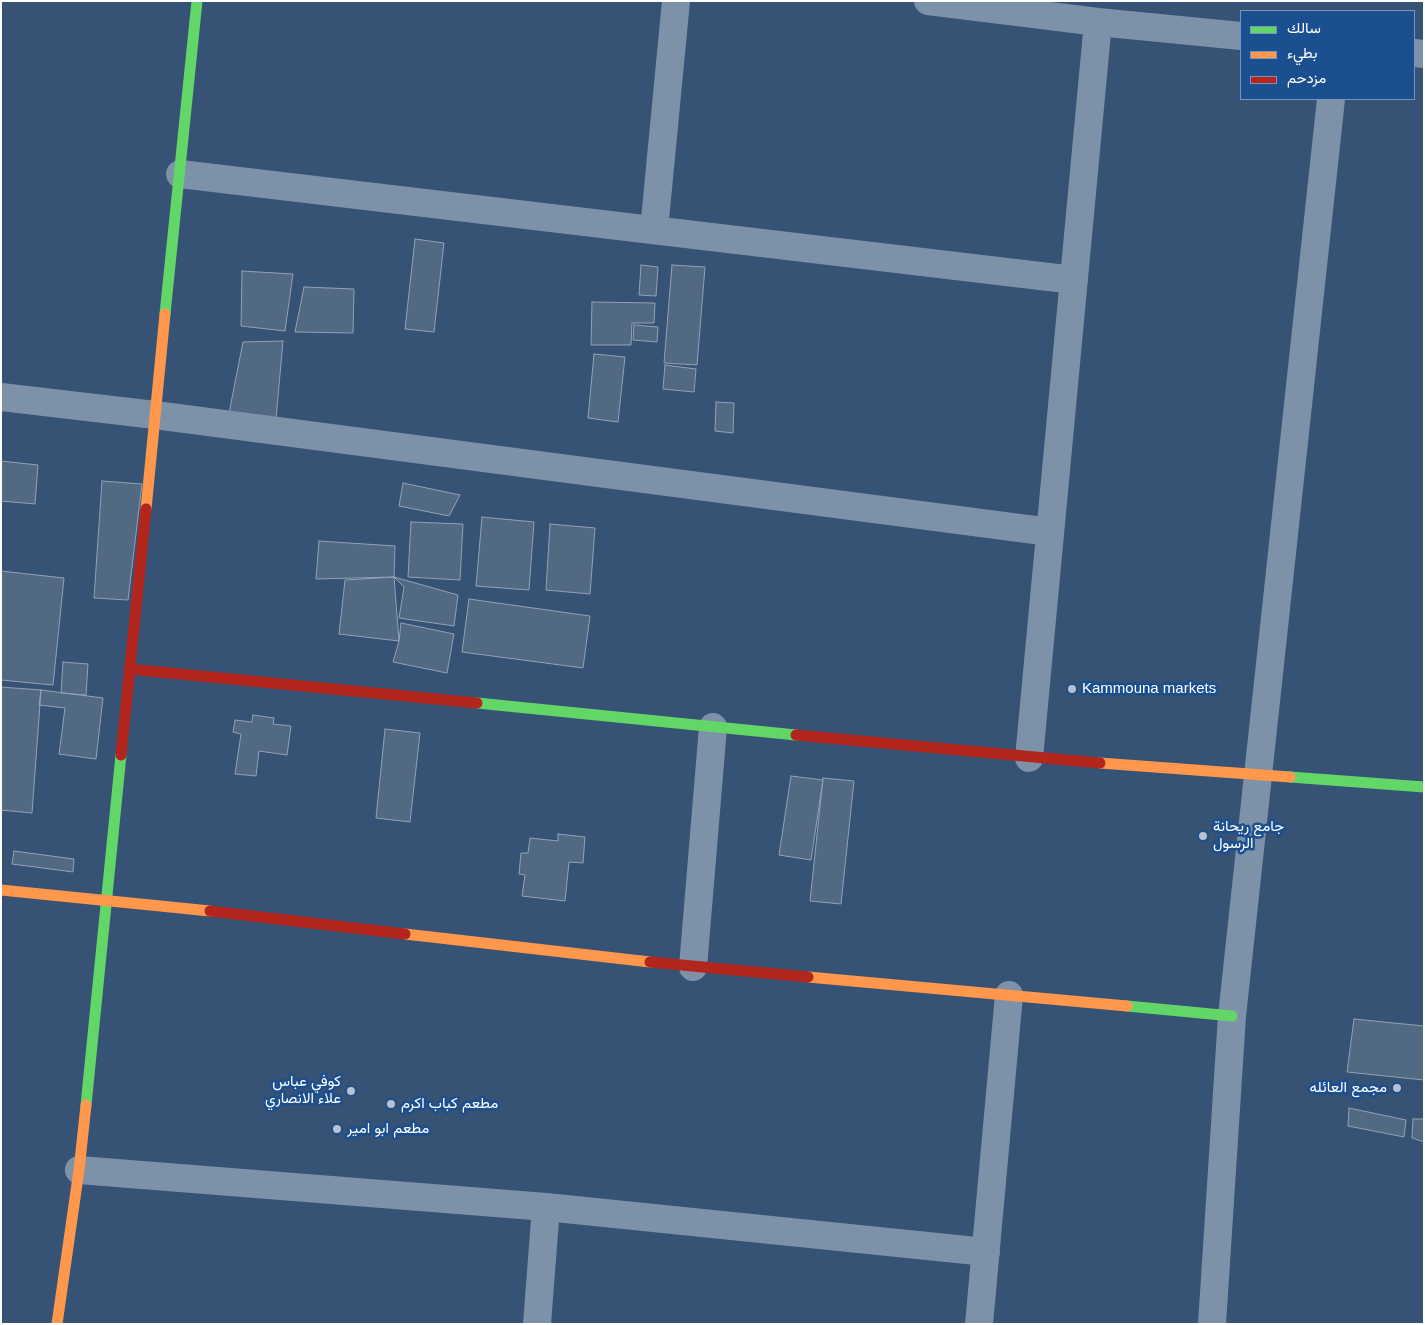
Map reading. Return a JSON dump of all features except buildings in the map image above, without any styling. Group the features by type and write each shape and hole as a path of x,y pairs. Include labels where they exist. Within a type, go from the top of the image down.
{"street":[{"path":"57,1324 79,1170 197,1"},
{"path":"654,230 676,1"},
{"path":"928,1 1098,22 1240,36"},
{"path":"1029,758 1098,22"},
{"path":"1212,1324 1232,1016 1331,100"},
{"path":"180,174 1074,280"},
{"path":"1,397 155,414 1050,532"},
{"path":"129,669 1029,758 1424,787"},
{"path":"693,968 713,727"},
{"path":"1,890 106,900 693,968 1232,1016"},
{"path":"978,1324 1008,995"},
{"path":"79,1170 546,1207 986,1252"},
{"path":"537,1324 546,1207"}],"traffic: fast":[{"path":"165,314 197,1"},
{"path":"477,703 796,735"},
{"path":"86,1105 121,755"},
{"path":"1290,777 1424,787"},
{"path":"1127,1006 1232,1016"}],"traffic: slow":[{"path":"146,509 165,314"},
{"path":"1100,763 1290,777"},
{"path":"1,890 210,911"},
{"path":"405,934 650,962"},
{"path":"808,977 1127,1006"},
{"path":"57,1324 79,1170 86,1105"}],"traffic: jam":[{"path":"121,755 146,509"},
{"path":"129,669 477,703"},
{"path":"796,735 1100,763"},
{"path":"210,911 405,934"},
{"path":"650,962 808,977"}],"place":[{"name":"Kammouna markets","path":"1072,689"},
{"name":"جامع ريحانة الرسول","path":"1203,836"},
{"name":"مجمع العائله","path":"1397,1088"},
{"name":"كوفي عباس علاء الانصاري","path":"351,1091"},
{"name":"مطعم كباب اكرم","path":"391,1104"},
{"name":"مطعم ابو امير","path":"337,1129"}]}
